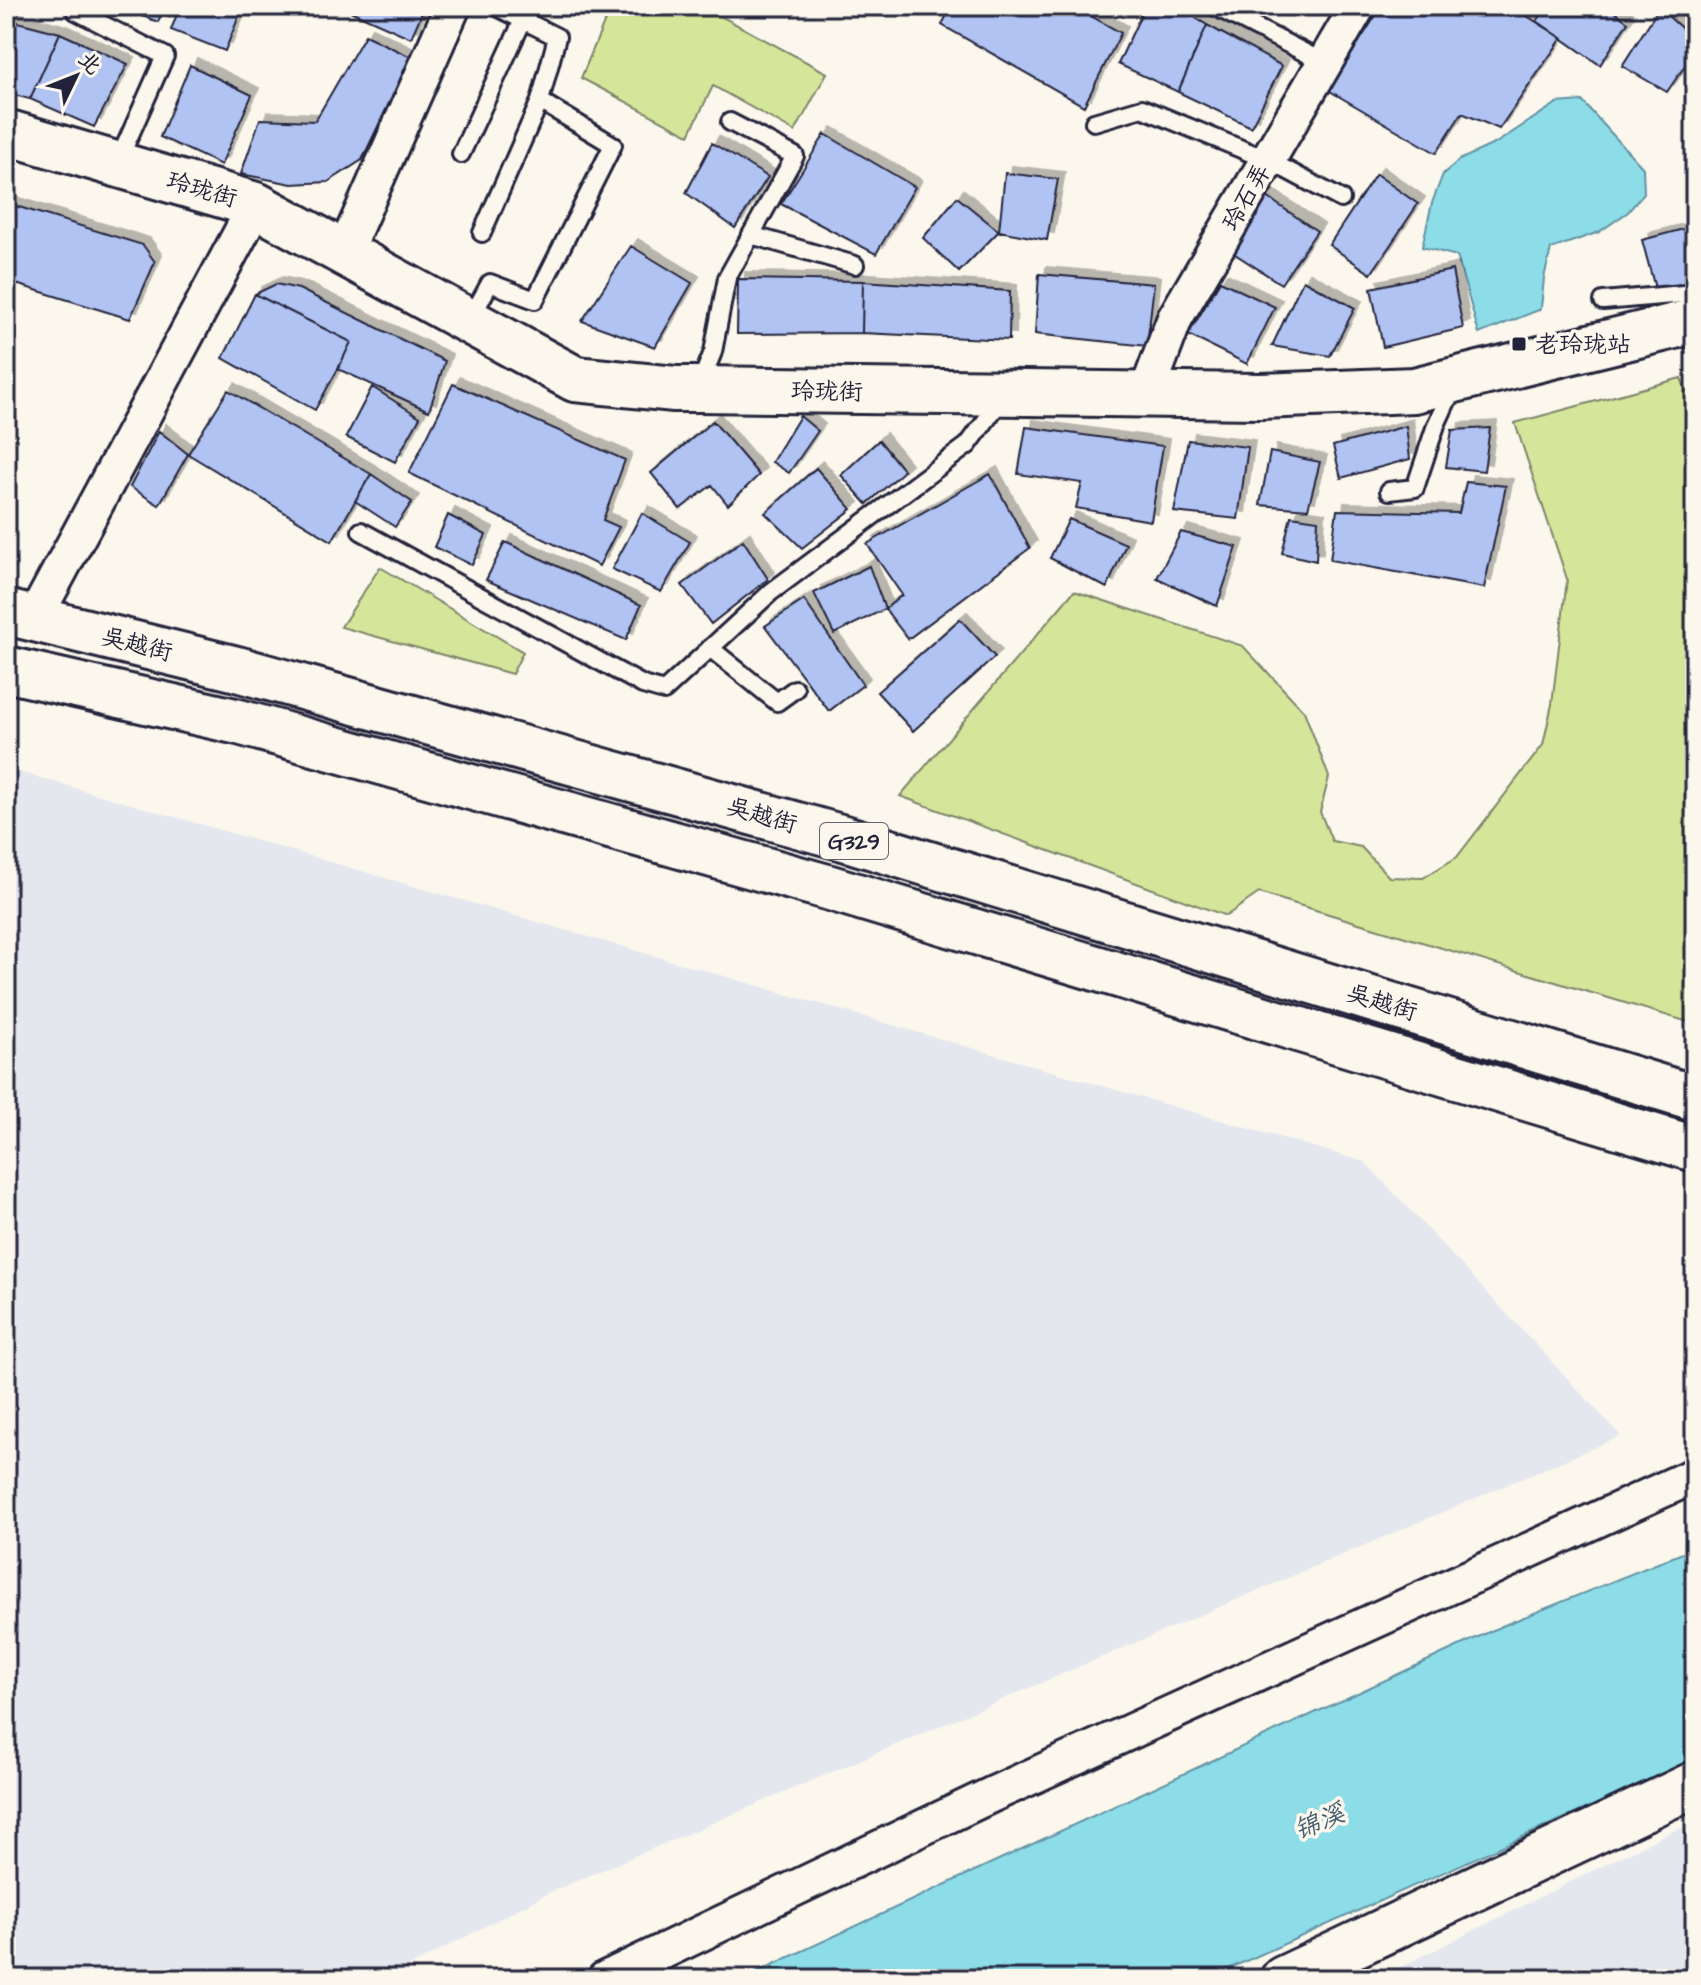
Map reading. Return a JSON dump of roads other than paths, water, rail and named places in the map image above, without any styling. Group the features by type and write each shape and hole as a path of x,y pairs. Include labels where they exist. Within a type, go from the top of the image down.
{"main road":[{"name":"玲珑街","path":"6,132 256,205 575,379 675,389 1260,396 1414,390 1695,321"},
{"name":"吴越街","path":"20,615 237,669 844,838 1695,1098"},
{"name":"G329","path":"6,669 239,722 827,887 1695,1149"},
{"path":"1283,1979 1695,1784"}],"street":[{"path":"344,253 453,6"},
{"name":"玲石弄","path":"1146,395 1175,318 1358,6"},
{"path":"20,615 256,205"},
{"path":"605,1979 991,1795 1695,1475"}],"lane":[{"path":"482,233 540,101 557,37 495,6"},
{"path":"1214,6 1325,63"},
{"path":"76,11 165,56 117,164"},
{"path":"461,154 523,20"},
{"path":"469,321 490,283 535,300 613,145 540,101"},
{"path":"1094,122 1142,108 1268,160 1341,199"},
{"path":"698,389 713,352 727,278 795,156 730,122"},
{"path":"751,235 855,265"},
{"path":"1603,301 1695,293"},
{"path":"1389,491 1415,488 1436,425 1458,379"},
{"path":"361,531 643,685 664,691 771,592 968,445 1006,393"},
{"path":"710,648 777,702 795,689"}],"water":[{"path":"1582,101 1643,168 1644,193 1628,212 1599,232 1551,249 1541,309 1479,334 1457,256 1422,247 1432,203 1443,174 1459,160 1496,143 1557,103"},
{"name":"锦溪","path":"1695,1548 1695,1765 1560,1820 1206,1979 742,1979 1502,1626"}],"place":[{"name":"老玲珑站","path":"1519,344"}]}
